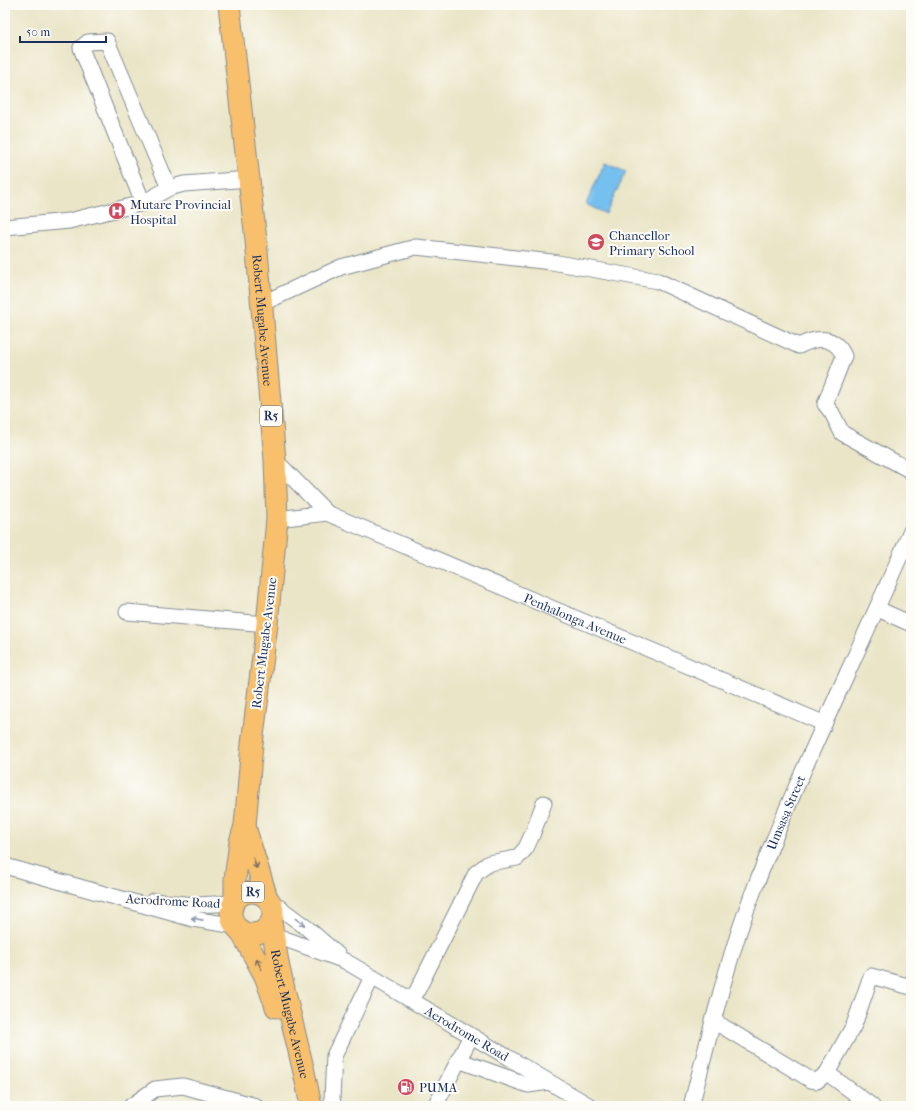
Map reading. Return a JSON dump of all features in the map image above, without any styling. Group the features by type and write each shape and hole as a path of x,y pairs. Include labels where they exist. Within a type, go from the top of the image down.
{"highway":[{"name":"Robert Mugabe Avenue","path":"229,5 249,180 261,304 275,460 277,519 267,624 252,744 245,826 235,879 235,902"},
{"name":"Robert Mugabe Avenue","path":"245,826 268,899"},
{"name":"R5","path":"238,928 231,915 235,902 247,893 261,894 268,899 272,908 269,929"},
{"name":"Robert Mugabe Avenue","path":"238,928 259,963 274,1000 286,1040 301,1106"},
{"path":"238,928 252,934 269,929"},
{"name":"Robert Mugabe Avenue","path":"269,929 304,1072 310,1106"}],"street":[{"path":"143,203 81,48 88,42 107,41 169,188"},
{"path":"5,228 69,221 143,203 169,188 184,184 249,180"},
{"path":"261,304 341,267 416,247 552,262 658,281 799,346 808,341 833,342 839,347 844,356 825,404 832,413 842,434 911,471"},
{"name":"Penhalonga Avenue","path":"275,460 327,513 823,723"},
{"name":"Penhalonga Avenue","path":"277,519 327,513"},
{"name":"Umsasa Street","path":"691,1106 712,1020 752,895 823,723 878,608 911,531"},
{"path":"878,608 911,624"},
{"path":"127,612 267,624"},
{"path":"412,1001 476,873 489,863 517,858 526,848 544,803"},
{"name":"Aerodrome Road","path":"5,866 193,919 238,928"},
{"name":"Aerodrome Road","path":"112,897 195,905 235,902"},
{"name":"Aerodrome Road","path":"268,899 307,928 345,961"},
{"name":"Aerodrome Road","path":"269,929 345,961 590,1106"},
{"path":"712,1020 811,1080 817,1081 827,1073 854,1025 871,976 911,987"},
{"path":"334,1106 332,1099 334,1056 372,977"},
{"path":"435,1106 471,1036"},
{"path":"458,1060 528,1085 549,1082"},
{"path":"827,1073 872,1106"},
{"path":"131,1106 155,1089 182,1086 256,1106"}],"water":[{"path":"605,162 626,171 606,214 586,204"}],"place":[{"name":"Mutare Provincial Hospital","path":"117,211"},
{"name":"Chancellor Primary School","path":"596,242"},
{"name":"PUMA","path":"406,1087"}]}
